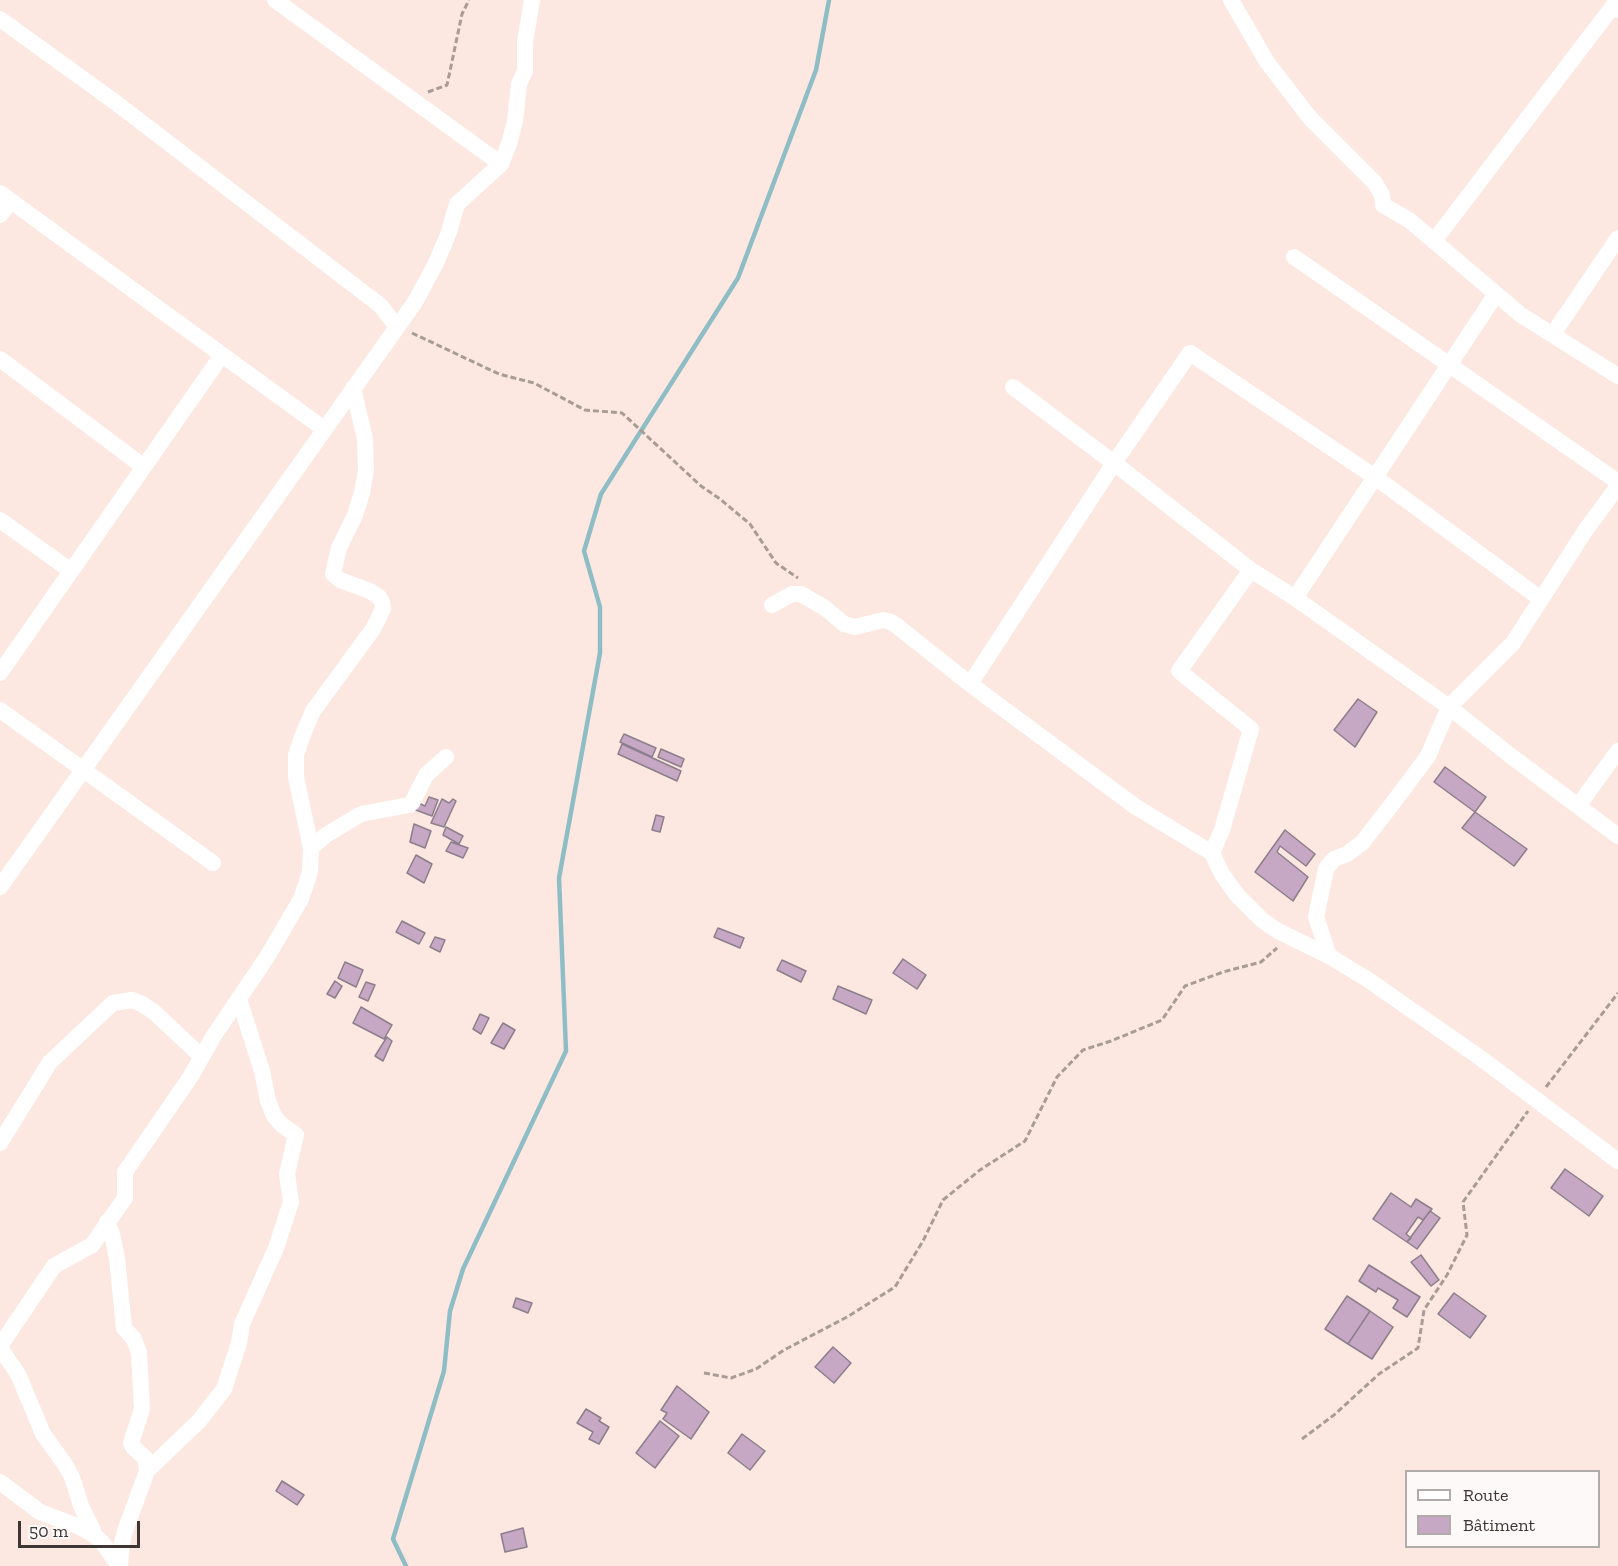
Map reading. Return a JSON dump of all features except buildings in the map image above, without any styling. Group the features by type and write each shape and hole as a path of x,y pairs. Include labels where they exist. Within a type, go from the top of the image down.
{"street":[{"path":"275,0 501,164"},
{"path":"0,887 415,302 435,266 448,235 457,204 501,164 512,133 519,84 525,70 525,42 532,0"},
{"path":"1231,0 1267,62 1310,118 1375,183 1382,195 1383,204 1409,220 1521,315 1618,376"},
{"path":"1434,241 1613,6 1618,10"},
{"path":"0,19 124,109 381,306 396,326"},
{"path":"0,215 5,197 324,429"},
{"path":"1554,334 1618,238"},
{"path":"1294,257 1618,484 1513,643 1449,707 1428,756 1393,803 1362,843 1347,854 1334,859 1326,870 1316,916 1329,956"},
{"path":"1295,598 1496,294"},
{"path":"970,684 1114,463 1190,353 1375,477 1541,599"},
{"path":"0,672 222,355"},
{"path":"0,359 144,467"},
{"path":"1014,387 1251,570 1295,598 1449,707 1618,836"},
{"path":"94,1535 81,1506 72,1477 43,1434 18,1374 0,1347 54,1266 92,1245 125,1198 125,1172 191,1076 213,1037 267,957 301,899 310,872 310,848 296,777 296,755 313,711 373,630 383,609 379,597 370,591 340,580 333,574 339,548 362,493 366,470 365,439 353,388"},
{"path":"0,520 71,571"},
{"path":"1212,853 1222,830 1251,729 1179,670 1251,570"},
{"path":"772,605 792,594 801,594 825,608 844,624 855,627 883,620 891,622 970,684 1136,807 1212,853 1222,874 1237,896 1262,920 1289,937 1367,978 1482,1059 1618,1161"},
{"path":"0,710 213,863"},
{"path":"1578,806 1618,751"},
{"path":"310,848 326,835 362,814 409,805 426,775 446,758"},
{"path":"120,1566 123,1537 147,1471 199,1421 224,1389 239,1343 242,1324 276,1248 291,1202 287,1174 296,1134 282,1125 271,1108 239,999"},
{"path":"0,1143 50,1062 113,1003 132,1000 142,1004 154,1012 202,1057"},
{"path":"107,1222 117,1258 123,1323 139,1353 142,1409 131,1443 145,1458 147,1471"},
{"path":"0,1482 40,1512 80,1527 94,1535 120,1566"}],"path":[{"path":"418,102 426,93 447,85 462,14 469,0"},
{"path":"396,326 499,374 534,383 585,410 622,412 701,486 750,524 776,563 802,581 801,594"},
{"path":"704,1374 731,1378 756,1369 784,1350 848,1317 895,1287 923,1241 943,1200 980,1170 1025,1141 1057,1077 1083,1050 1162,1020 1185,986 1223,972 1261,962 1289,937"},
{"path":"1302,1439 1334,1415 1379,1374 1418,1348 1424,1311 1447,1275 1467,1235 1463,1202 1536,1100 1618,993"}],"waterway":[{"path":"406,1566 393,1539 444,1371 450,1311 463,1269 566,1051 559,878 600,653 600,607 584,551 601,494 738,278 816,70 829,0"}]}
